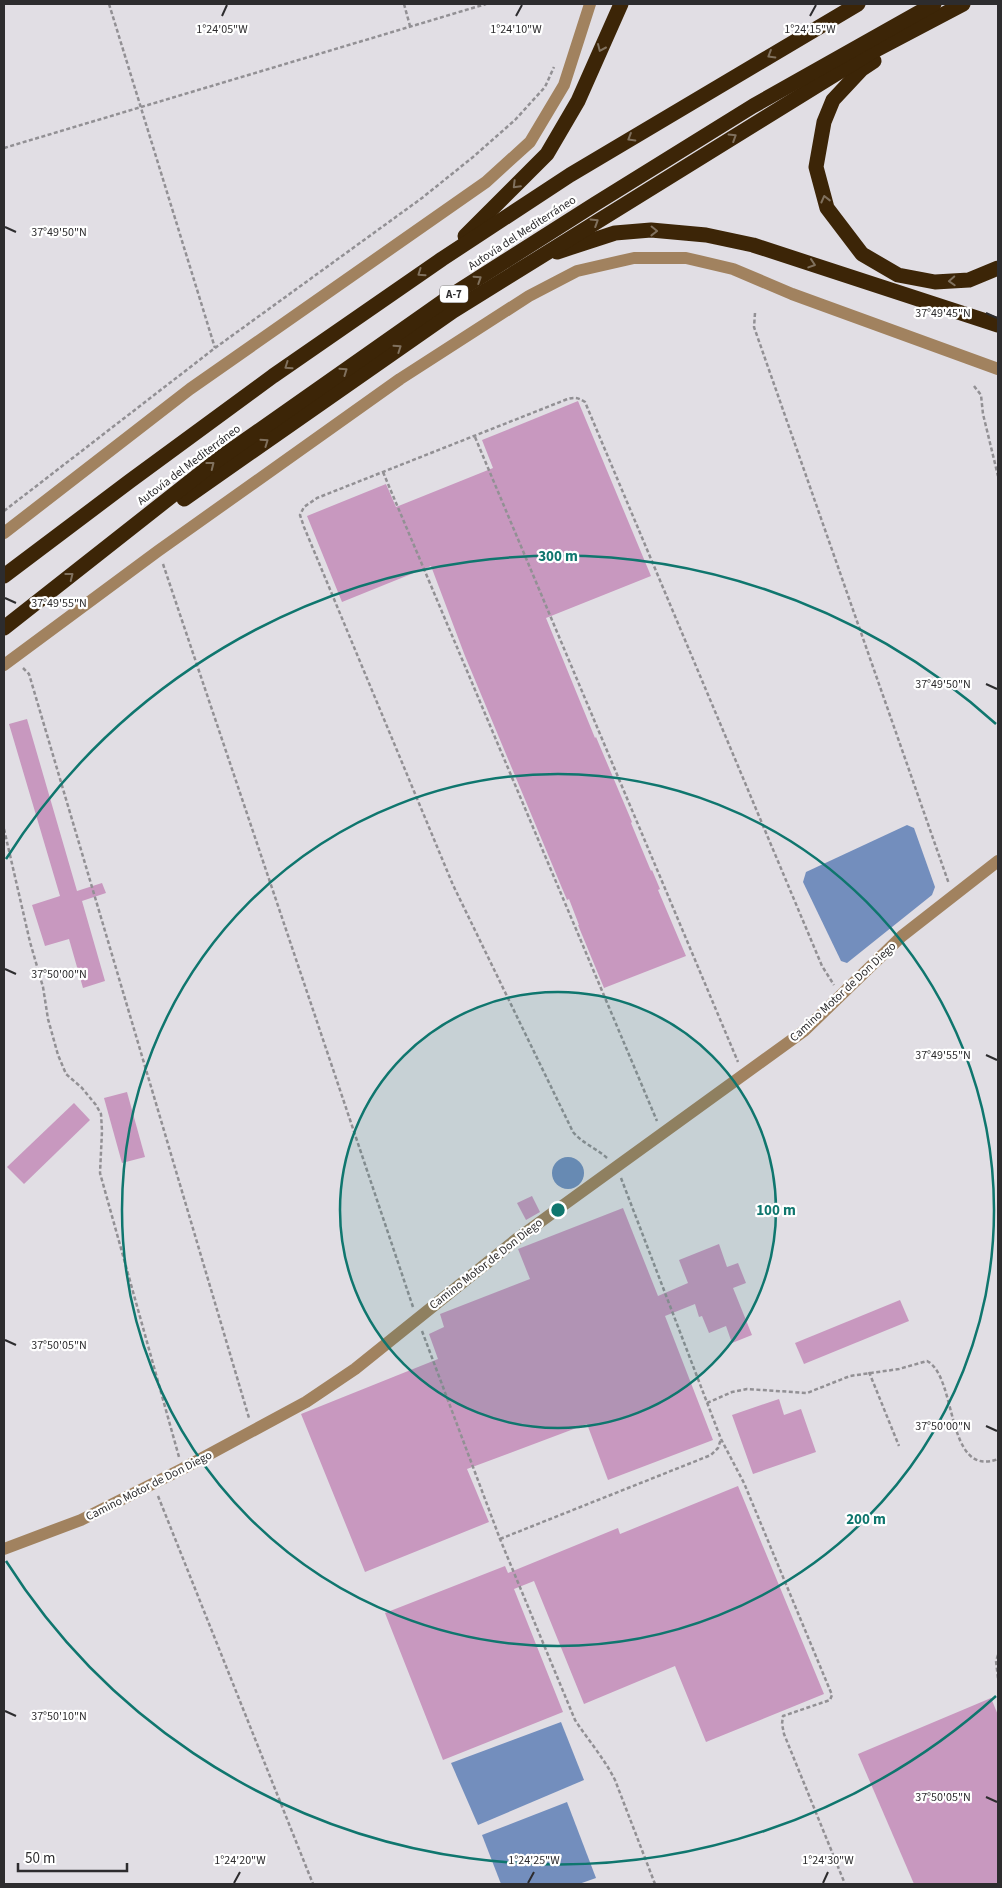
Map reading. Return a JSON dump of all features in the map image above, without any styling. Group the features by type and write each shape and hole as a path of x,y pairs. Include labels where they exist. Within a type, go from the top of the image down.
{"highway":[{"path":"442,259 547,154 578,101 621,4"},
{"name":"Autovía del Mediterráneo","path":"4,576 122,486 265,382 442,259 570,175 858,4"},
{"name":"Autovía del Mediterráneo","path":"4,628 220,458 455,293 753,106 934,4"},
{"path":"108,546 164,513 437,322 538,257 868,54 962,4"},
{"path":"927,23 862,69 833,100 824,122 816,166 827,208 862,254 898,274 935,282 968,280 998,268"},
{"path":"538,257 616,233 652,230 706,235 753,245 998,325"}],"street":[{"path":"4,534 190,389 486,182 516,156 530,142 564,85 590,4"},
{"path":"4,666 158,551 400,379 530,296 577,271 634,258 686,258 733,269 792,294 998,369"},
{"name":"Camino Motor de Don Diego","path":"4,1549 81,1520 153,1484 306,1402 355,1369 518,1238 804,1032 902,936 998,861"}],"path":[{"path":"109,4 215,348"},
{"path":"404,4 410,26"},
{"path":"4,148 486,4"},
{"path":"4,511 215,348 422,198 473,158 515,120 545,87 555,65"},
{"path":"755,313 754,326 953,895"},
{"path":"974,386 981,395 983,414 998,476"},
{"path":"844,994 830,980 822,966 585,402 573,397 475,437 383,471 317,498 304,507 300,515 304,527 453,885 568,1123 580,1140 599,1150 616,1167 721,1439 744,1483 832,1695 830,1700 783,1716 782,1724 784,1734 845,1884"},
{"path":"475,437 744,1076"},
{"path":"383,471 663,1134"},
{"path":"158,551 417,1319 500,1539 575,1720 607,1765 615,1780 655,1884"},
{"path":"14,657 30,674 253,1431"},
{"path":"4,829 58,1055 66,1074 82,1088 101,1114 100,1173 182,1469"},
{"path":"707,1403 732,1392 746,1389 807,1393 850,1376 899,1369 914,1363 927,1361 932,1363 940,1377 964,1448 970,1456 979,1461 990,1462 998,1459"},
{"path":"869,1372 899,1446"},
{"path":"500,1539 711,1455 718,1448 721,1439"},
{"path":"153,1484 313,1884"},
{"path":"998,1656 996,1661 998,1678"}],"water":[{"path":"907,825 914,828 935,887 932,895 847,963 841,961 803,882 806,872"},
{"path":"568,1157 580,1161 584,1173 580,1185 568,1189 556,1185 552,1173 556,1161"},
{"path":"561,1722 584,1780 478,1825 451,1763"},
{"path":"567,1802 596,1878 579,1884 501,1884 482,1835"}],"building":[{"path":"578,401 651,576 546,618 660,889 658,890 686,956 604,988 569,899 567,900 465,656 431,566 342,602 307,516 386,484 396,507 493,468 482,440"},
{"path":"27,719 77,891 102,883 106,893 82,901 105,981 83,988 69,939 45,946 32,905 60,896 9,724"},
{"path":"127,1092 145,1157 122,1163 104,1098"},
{"path":"74,1103 90,1120 24,1184 7,1167"},
{"path":"532,1196 540,1212 526,1220 517,1203"},
{"path":"623,1208 658,1296 688,1283 679,1260 719,1244 727,1267 738,1263 746,1283 733,1288 752,1335 732,1343 726,1326 709,1333 702,1316 699,1317 695,1304 665,1316 713,1440 608,1480 587,1424 467,1469 489,1522 365,1572 301,1414 438,1359 429,1334 444,1327 440,1314 530,1279 518,1249"},
{"path":"900,1300 909,1321 804,1364 795,1343"},
{"path":"779,1399 784,1415 801,1409 816,1452 753,1474 732,1415"},
{"path":"738,1486 824,1694 706,1742 675,1666 584,1704 534,1581 514,1589 563,1712 443,1760 385,1613 505,1566 508,1573 618,1528 620,1534"},
{"path":"991,1698 998,1715 998,1884 914,1884 858,1754"}]}
